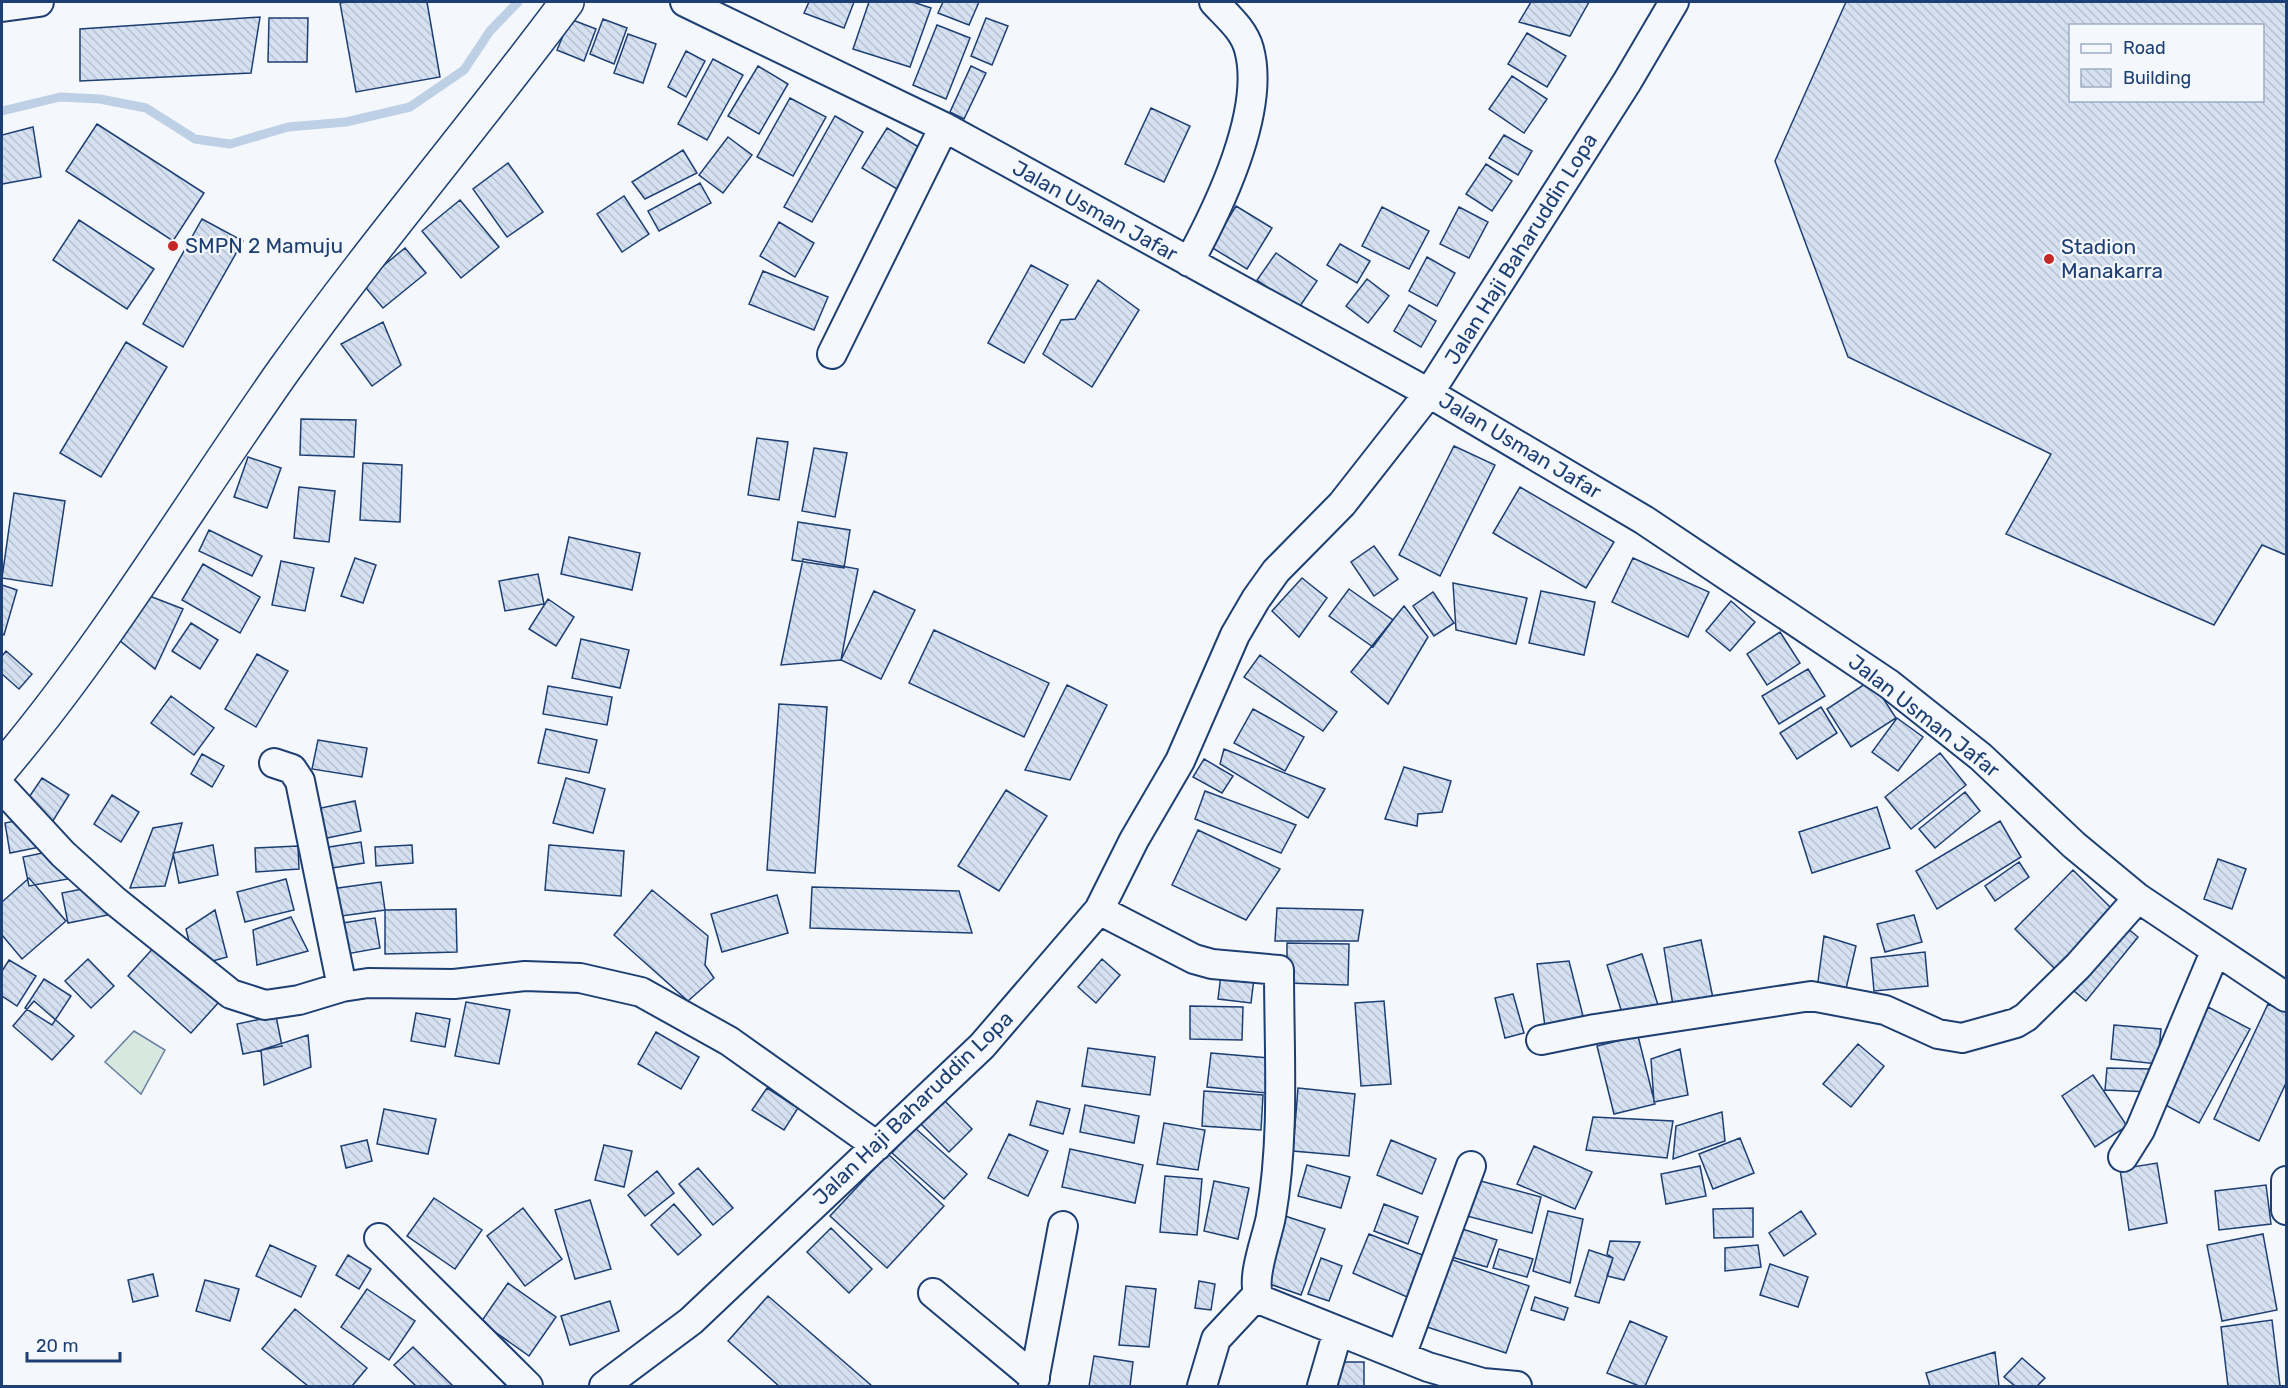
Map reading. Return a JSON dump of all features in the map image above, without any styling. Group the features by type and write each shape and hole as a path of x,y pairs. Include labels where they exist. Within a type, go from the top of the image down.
{"street":[{"path":"2,7 39,2"},
{"path":"2,768 45,717 129,600 228,449 318,322 567,2"},
{"name":"Jalan Usman Jafar","path":"685,2 944,127 1430,393 1644,520 1889,684 1981,757 2074,845 2138,898 2215,952 2286,997"},
{"path":"1189,262 1218,208 1247,121 1252,79 1249,49 1241,31 1214,2"},
{"name":"Jalan Haji Baharuddin Lopa","path":"604,1386 691,1321 982,1046 1099,910 1134,840 1180,762 1235,635 1256,599 1276,571 1342,504 1430,393 1627,82 1674,2"},
{"path":"832,354 944,127"},
{"path":"274,763 292,769 298,774 342,987"},
{"path":"2,788 63,854 115,902 231,994 265,1005 299,1000 342,987 368,983 454,984 525,976 580,978 641,992 729,1041 877,1146"},
{"path":"1541,1040 1595,1029 1811,996 1885,1010 1938,1034 1962,1038 2016,1023 2026,1017 2078,966 2138,898"},
{"path":"1099,910 1194,959 1212,964 1279,970 1278,1146 1271,1216 1256,1284 1257,1295 1261,1300 1455,1376 1483,1383 1517,1386"},
{"path":"2123,1157 2140,1130 2215,952"},
{"path":"1401,1356 1472,1167"},
{"path":"2286,1181 2286,1210"},
{"path":"1034,1382 1063,1226"},
{"path":"379,1238 528,1386"},
{"path":"933,1293 1034,1382"},
{"path":"1202,1386 1216,1339 1257,1295"},
{"path":"1322,1386 1338,1330"}],"shaded area":[{"path":"134,1031 165,1050 141,1094 105,1062"}],"building":[{"path":"427,2 440,77 356,92 340,3"},
{"path":"809,2 854,2 844,28 804,13"},
{"path":"869,2 913,2 931,8 910,67 853,49"},
{"path":"943,2 979,2 969,25 938,13"},
{"path":"1531,2 1589,2 1570,36 1519,22"},
{"name":"Stadion Manakarra","path":"1846,2 2286,2 2286,555 2262,545 2214,625 2006,534 2051,454 1848,357 1775,161"},
{"path":"260,17 251,73 80,81 80,29"},
{"path":"269,18 308,18 307,62 268,62"},
{"path":"986,18 1008,26 992,65 971,56"},
{"path":"570,19 596,29 584,61 557,50"},
{"path":"603,19 627,28 614,64 590,54"},
{"path":"937,25 970,38 946,99 913,85"},
{"path":"1527,33 1566,56 1547,87 1508,64"},
{"path":"628,34 656,44 643,83 614,73"},
{"path":"686,51 705,61 686,97 668,87"},
{"path":"713,59 743,75 707,140 678,124"},
{"path":"758,66 788,84 759,134 728,116"},
{"path":"971,66 986,73 964,119 950,112"},
{"path":"1512,76 1547,99 1524,133 1489,109"},
{"path":"790,98 826,117 793,176 757,157"},
{"path":"1151,108 1190,126 1164,182 1125,164"},
{"path":"835,116 863,132 812,222 784,207"},
{"path":"97,124 204,193 173,241 66,171"},
{"path":"33,127 41,177 2,184 2,135"},
{"path":"887,128 922,149 897,189 862,168"},
{"path":"1504,135 1532,151 1518,175 1489,158"},
{"path":"728,137 752,155 723,193 699,175"},
{"path":"683,150 697,173 645,199 632,182"},
{"path":"508,163 543,212 507,237 473,189"},
{"path":"1486,164 1512,181 1492,211 1466,194"},
{"path":"700,183 711,203 659,231 648,211"},
{"path":"624,196 649,234 622,252 597,214"},
{"path":"460,200 499,247 461,278 422,231"},
{"path":"1236,206 1272,228 1247,269 1211,247"},
{"path":"1382,207 1429,231 1409,269 1362,246"},
{"path":"1459,207 1488,222 1469,258 1440,244"},
{"path":"202,219 243,241 183,347 143,324"},
{"path":"79,220 154,269 127,309 53,260"},
{"path":"779,222 814,243 795,277 760,256"},
{"path":"1340,244 1370,261 1357,283 1327,265"},
{"path":"405,248 426,273 383,308 362,283"},
{"path":"1276,253 1317,281 1298,309 1257,280"},
{"path":"1427,257 1455,273 1437,306 1409,291"},
{"path":"1031,265 1068,285 1024,363 988,343"},
{"path":"763,271 828,297 814,330 749,304"},
{"path":"1367,279 1389,296 1368,323 1346,306"},
{"path":"1098,280 1139,310 1092,387 1043,354 1061,320 1075,319"},
{"path":"1409,305 1436,321 1421,347 1394,331"},
{"path":"383,322 401,365 372,386 341,344"},
{"path":"126,342 167,367 101,477 60,453"},
{"path":"301,419 356,420 354,457 300,455"},
{"path":"757,438 788,442 779,500 748,495"},
{"path":"1454,446 1495,465 1440,576 1399,555"},
{"path":"814,448 847,453 835,517 802,511"},
{"path":"248,457 281,468 267,508 234,497"},
{"path":"363,463 402,465 400,522 360,520"},
{"path":"299,487 335,491 329,542 294,538"},
{"path":"1520,487 1614,542 1586,588 1493,533"},
{"path":"14,493 65,501 52,586 2,578"},
{"path":"798,522 850,530 844,568 792,560"},
{"path":"209,530 262,556 252,576 199,551"},
{"path":"569,537 640,553 632,590 561,574"},
{"path":"1374,546 1398,579 1374,596 1351,562"},
{"path":"355,558 376,565 363,603 341,596"},
{"path":"1633,558 1709,592 1688,637 1612,602"},
{"path":"803,559 858,569 841,660 781,665"},
{"path":"281,561 314,568 305,611 272,605"},
{"path":"203,564 260,597 240,633 182,600"},
{"path":"538,574 544,604 505,611 499,581"},
{"path":"1302,578 1327,598 1299,637 1272,611"},
{"path":"1453,583 1527,598 1516,644 1456,630"},
{"path":"2,585 17,590 4,635 2,634"},
{"path":"1349,589 1393,620 1373,647 1329,616"},
{"path":"874,591 915,610 881,679 841,660"},
{"path":"1541,591 1595,602 1584,655 1529,643"},
{"path":"1433,592 1454,623 1434,636 1413,606"},
{"path":"147,595 183,609 155,669 119,640"},
{"path":"548,599 574,617 556,646 529,629"},
{"path":"1731,601 1755,622 1730,651 1706,631"},
{"path":"1404,606 1428,637 1388,704 1351,672"},
{"path":"191,623 218,640 200,669 172,651"},
{"path":"934,630 1049,683 1024,737 909,683"},
{"path":"1780,632 1800,663 1767,685 1747,654"},
{"path":"581,639 629,650 620,688 572,678"},
{"path":"6,651 32,674 19,689 2,674 2,656"},
{"path":"257,654 288,671 256,727 225,709"},
{"path":"1260,655 1337,712 1323,731 1244,677"},
{"path":"1808,669 1825,696 1779,724 1762,696"},
{"path":"1871,680 1896,718 1851,747 1827,709"},
{"path":"1067,685 1107,705 1070,780 1025,770"},
{"path":"548,686 612,697 607,725 543,714"},
{"path":"171,696 214,728 194,755 151,723"},
{"path":"779,704 827,707 815,873 767,870"},
{"path":"1821,707 1837,733 1797,759 1780,733"},
{"path":"1253,709 1304,737 1285,771 1234,743"},
{"path":"1897,718 1923,737 1898,771 1872,752"},
{"path":"546,729 597,740 589,773 538,763"},
{"path":"318,740 367,748 362,777 312,769"},
{"path":"1224,749 1325,789 1308,818 1220,764"},
{"path":"1940,753 1966,785 1911,829 1885,797"},
{"path":"202,754 224,766 212,787 191,774"},
{"path":"1204,759 1233,776 1222,793 1193,777"},
{"path":"1404,767 1451,781 1442,812 1418,814 1417,826 1385,819"},
{"path":"42,778 69,795 51,824 23,806"},
{"path":"566,778 605,789 593,833 553,823"},
{"path":"1006,790 1047,816 999,891 958,866"},
{"path":"1205,791 1296,825 1281,853 1195,819"},
{"path":"1965,792 1980,811 1935,848 1919,829"},
{"path":"112,795 139,812 121,842 94,824"},
{"path":"355,801 361,831 322,839 316,809"},
{"path":"1877,807 1890,848 1812,873 1799,832"},
{"path":"44,815 50,845 10,853 5,823"},
{"path":"2000,821 2021,857 1937,909 1916,871"},
{"path":"182,823 165,886 130,888 153,828"},
{"path":"1198,830 1280,869 1246,920 1172,885"},
{"path":"361,842 364,863 326,869 323,848"},
{"path":"213,845 218,875 179,883 173,853"},
{"path":"412,845 413,863 376,866 375,847"},
{"path":"549,845 624,851 621,896 545,890"},
{"path":"298,846 299,869 256,872 255,848"},
{"path":"62,849 68,879 29,886 23,857"},
{"path":"2218,859 2246,869 2232,909 2204,899"},
{"path":"2019,862 2029,877 1995,901 1985,886"},
{"path":"2073,870 2119,916 2061,975 2015,929"},
{"path":"29,878 66,921 22,959 2,935 2,902"},
{"path":"286,879 294,910 245,922 237,892"},
{"path":"381,882 385,910 334,917 331,889"},
{"path":"102,885 108,915 68,923 62,893"},
{"path":"812,887 959,891 972,933 810,928"},
{"path":"652,890 708,936 705,965 714,978 688,1001 614,935"},
{"path":"777,895 788,933 722,952 711,914"},
{"path":"1277,908 1363,910 1358,941 1275,941"},
{"path":"456,909 457,952 385,954 385,910"},
{"path":"215,910 227,957 195,966 186,929"},
{"path":"1914,915 1922,942 1885,952 1877,924"},
{"path":"291,917 308,951 257,965 253,930"},
{"path":"375,918 380,948 341,955 336,924"},
{"path":"2126,927 2138,937 2086,1001 2074,991"},
{"path":"1824,936 1856,946 1845,993 1817,989"},
{"path":"1701,940 1714,1003 1674,1012 1664,948"},
{"path":"1287,943 1349,944 1348,985 1287,983"},
{"path":"156,945 219,1002 191,1033 128,976"},
{"path":"1925,952 1928,986 1874,991 1871,958"},
{"path":"1642,954 1658,1005 1623,1016 1607,965"},
{"path":"88,959 114,986 91,1008 65,981"},
{"path":"1102,959 1120,975 1096,1003 1078,987"},
{"path":"9,960 36,976 17,1006 2,996 2,971"},
{"path":"1569,961 1583,1016 1545,1027 1537,964"},
{"path":"1222,966 1255,970 1251,1003 1218,999"},
{"path":"44,979 71,996 52,1025 25,1008"},
{"path":"1513,994 1524,1033 1505,1038 1495,998"},
{"path":"34,1001 74,1036 52,1060 13,1026"},
{"path":"1384,1001 1391,1084 1361,1086 1355,1003"},
{"path":"466,1002 510,1010 499,1064 455,1056"},
{"path":"2268,1004 2286,1012 2286,1083 2259,1141 2214,1119"},
{"path":"1190,1006 1243,1007 1242,1040 1190,1039"},
{"path":"2208,1007 2250,1029 2199,1123 2158,1101"},
{"path":"416,1013 450,1019 445,1047 411,1041"},
{"path":"276,1016 282,1046 243,1054 237,1024"},
{"path":"2114,1025 2161,1029 2158,1064 2111,1059"},
{"path":"656,1032 699,1057 681,1089 638,1064"},
{"path":"308,1035 311,1067 264,1085 261,1050"},
{"path":"1638,1036 1655,1104 1614,1114 1597,1046"},
{"path":"1858,1044 1884,1066 1851,1107 1823,1084"},
{"path":"1088,1048 1155,1057 1150,1095 1082,1086"},
{"path":"1680,1049 1688,1095 1654,1102 1651,1059"},
{"path":"1211,1053 1269,1058 1266,1093 1207,1087"},
{"path":"2107,1068 2151,1069 2151,1092 2105,1090"},
{"path":"2093,1075 2127,1126 2095,1147 2062,1096"},
{"path":"767,1088 798,1108 784,1130 752,1110"},
{"path":"1298,1088 1355,1094 1349,1156 1293,1151"},
{"path":"1204,1091 1263,1095 1261,1130 1202,1126"},
{"path":"944,1100 972,1129 949,1152 920,1123"},
{"path":"1037,1101 1070,1109 1063,1134 1030,1125"},
{"path":"1085,1105 1139,1116 1134,1143 1080,1132"},
{"path":"384,1109 436,1119 428,1154 377,1144"},
{"path":"1722,1112 1725,1141 1673,1159 1676,1126"},
{"path":"1593,1117 1673,1121 1667,1158 1586,1150"},
{"path":"1164,1123 1205,1130 1198,1170 1157,1164"},
{"path":"915,1128 967,1174 944,1199 892,1153"},
{"path":"1009,1134 1048,1151 1028,1196 988,1178"},
{"path":"1740,1138 1754,1173 1713,1189 1699,1154"},
{"path":"367,1140 372,1161 346,1168 341,1146"},
{"path":"1391,1140 1436,1159 1422,1194 1377,1175"},
{"path":"604,1145 632,1151 624,1187 595,1180"},
{"path":"1534,1146 1592,1172 1575,1209 1517,1184"},
{"path":"1070,1149 1143,1165 1135,1203 1062,1187"},
{"path":"888,1154 944,1206 887,1268 830,1216"},
{"path":"2157,1163 2167,1223 2129,1230 2120,1169"},
{"path":"1307,1165 1350,1177 1341,1208 1298,1196"},
{"path":"1700,1166 1706,1196 1666,1204 1661,1174"},
{"path":"698,1168 733,1208 713,1225 679,1184"},
{"path":"657,1171 674,1193 645,1216 628,1195"},
{"path":"1165,1176 1202,1179 1197,1235 1160,1232"},
{"path":"1473,1179 1541,1197 1532,1233 1463,1215"},
{"path":"1214,1181 1249,1188 1238,1239 1204,1231"},
{"path":"2266,1185 2271,1224 2219,1230 2215,1191"},
{"path":"434,1198 482,1230 455,1269 407,1236"},
{"path":"590,1200 611,1269 575,1279 555,1210"},
{"path":"674,1204 701,1235 678,1255 651,1225"},
{"path":"1384,1204 1418,1217 1408,1244 1374,1231"},
{"path":"523,1208 562,1259 525,1286 487,1236"},
{"path":"1753,1208 1753,1237 1714,1238 1713,1209"},
{"path":"1548,1211 1583,1219 1570,1283 1533,1271"},
{"path":"1801,1211 1816,1234 1784,1256 1769,1233"},
{"path":"1285,1216 1325,1229 1301,1295 1261,1281"},
{"path":"1456,1227 1497,1240 1487,1267 1448,1256"},
{"path":"831,1228 872,1269 849,1293 807,1252"},
{"path":"1369,1234 1425,1256 1416,1301 1353,1273"},
{"path":"2263,1234 2277,1310 2222,1321 2207,1245"},
{"path":"1610,1241 1640,1242 1624,1280 1607,1276 1613,1258 1607,1254"},
{"path":"270,1245 316,1266 301,1297 256,1276"},
{"path":"1758,1245 1761,1267 1725,1271 1725,1248"},
{"path":"1499,1249 1533,1259 1527,1277 1493,1268"},
{"path":"1589,1250 1613,1258 1599,1303 1575,1296"},
{"path":"348,1255 371,1269 359,1289 336,1275"},
{"path":"1321,1258 1342,1266 1329,1301 1308,1294"},
{"path":"1447,1258 1529,1286 1506,1353 1424,1326"},
{"path":"1770,1264 1808,1277 1798,1307 1760,1295"},
{"path":"153,1274 158,1296 133,1302 128,1280"},
{"path":"205,1280 239,1289 230,1321 196,1311"},
{"path":"1199,1281 1215,1284 1211,1310 1195,1308"},
{"path":"508,1283 556,1317 529,1356 481,1322"},
{"path":"1126,1286 1156,1289 1149,1347 1119,1345"},
{"path":"367,1289 415,1321 389,1360 341,1327"},
{"path":"768,1296 872,1386 779,1386 728,1341"},
{"path":"1535,1297 1568,1308 1564,1320 1531,1310"},
{"path":"610,1301 619,1331 570,1345 561,1316"},
{"path":"295,1309 367,1368 352,1386 308,1386 262,1349"},
{"path":"2272,1320 2280,1386 2228,1386 2221,1327"},
{"path":"1630,1321 1667,1337 1645,1386 1639,1386 1607,1373"},
{"path":"413,1347 453,1386 416,1386 394,1365"},
{"path":"1995,1352 1999,1386 1930,1386 1926,1373"},
{"path":"1094,1356 1133,1362 1130,1386 1089,1386"},
{"path":"2022,1358 2045,1378 2037,1386 2015,1386 2004,1377"},
{"path":"1335,1362 1364,1362 1364,1386 1335,1386"}],"waterway":[{"path":"2,111 60,97 100,99 146,108 195,139 230,144 288,127 346,122 410,107 464,70 490,31 518,2"}],"place":[{"name":"SMPN 2 Mamuju","path":"173,246"},
{"name":"Stadion Manakarra","path":"2049,259"}]}
